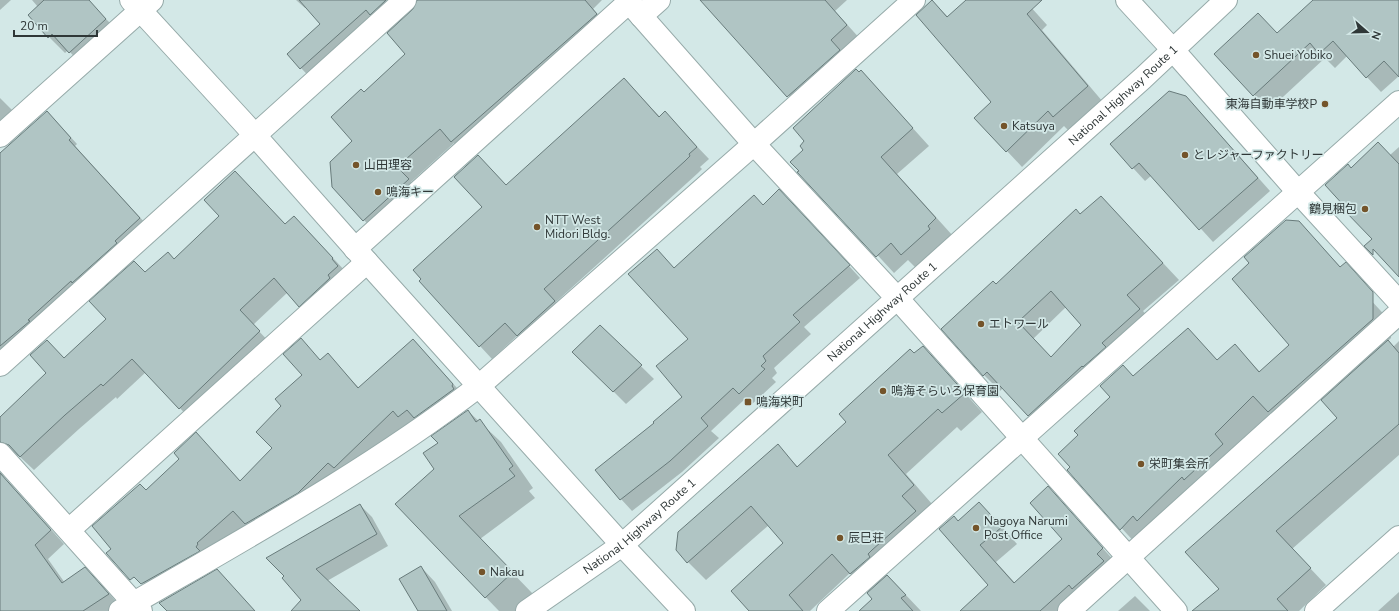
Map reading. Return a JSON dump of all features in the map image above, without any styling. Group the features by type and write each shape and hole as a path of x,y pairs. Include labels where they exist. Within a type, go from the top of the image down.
{"main road":[{"path":"0,365 405,0"},
{"path":"69,530 361,255 632,6 659,0"},
{"path":"0,454 69,530 132,608 345,479 437,418 479,386 754,144 914,0"},
{"path":"1127,0 1298,192 1399,302"},
{"name":"National Highway Route 1","path":"527,611 622,545 1173,50 1226,0"},
{"path":"0,136 141,4 361,255 622,545 684,611"},
{"path":"632,6 754,144 897,298 1176,611"},
{"path":"828,611 1399,102"},
{"path":"1069,611 1399,313"},
{"path":"1316,611 1399,536"}],"building":[{"path":"44,0 89,0 106,19 69,53 52,34 48,38 28,15"},
{"path":"299,0 386,0 370,15 366,10 300,69 287,54 320,24"},
{"path":"417,0 585,0 597,14 451,142 440,129 397,167 409,179 363,221 332,187 330,162 352,141 331,117 361,89 364,92 405,54 387,33 413,9"},
{"path":"700,0 825,0 847,25 831,40 840,50 787,97"},
{"path":"932,0 947,17 966,0 1042,0 1027,14 1088,86 1053,117 1048,111 1006,152 974,118 991,102 916,15"},
{"path":"1313,0 1399,0 1399,77 1384,61 1366,78 1333,41 1319,54 1310,43 1253,96 1214,54 1258,13 1277,33"},
{"path":"856,69 859,72 861,70 913,128 881,157 936,218 928,226 930,229 901,255 891,243 876,257 797,172 799,171 790,162 803,150 800,146 804,141 793,128"},
{"name":"NTT West Midori Bldg.","path":"624,78 659,117 665,111 697,147 689,154 690,156 685,161 544,289 555,301 517,336 505,323 479,347 419,281 421,279 413,270 482,207 454,177 478,155 506,185"},
{"path":"1169,91 1186,96 1258,178 1199,230 1139,163 1132,169 1110,144"},
{"path":"47,111 71,138 69,140 140,218 115,241 117,243 72,283 71,281 28,320 30,321 0,346 0,153"},
{"path":"1378,142 1399,164 1399,277 1373,249 1373,255 1364,246 1372,239 1344,210 1346,208 1325,185 1348,164 1351,168"},
{"path":"235,171 285,224 294,216 333,258 332,259 338,266 328,275 330,278 299,307 274,278 240,310 260,331 179,409 132,359 103,386 101,384 65,415 20,457 9,445 0,442 0,417 46,373 30,355 47,340 64,358 106,319 89,301 134,261 145,272 168,252 174,259 219,216 204,200"},
{"path":"779,189 850,265 793,315 800,322 763,356 766,361 761,366 765,369 739,394 733,388 701,418 708,426 670,461 620,500 595,470 654,423 653,422 682,397 656,366 688,339 628,274 657,249 674,268 754,195 763,205"},
{"path":"1101,196 1163,263 1127,295 1140,309 1102,343 1106,347 1083,367 1082,366 1028,416 987,372 983,376 941,329 993,281 996,284 1076,209 1080,214","holes":["1051,291 1081,325 1051,357 1018,322"]},
{"path":"1286,220 1299,221 1340,267 1346,262 1373,292 1373,319 1268,412 1253,396 1215,434 1223,444 1184,480 1182,477 1137,521 1133,516 1120,530 1067,470 1070,467 1058,454 1078,435 1074,431 1110,397 1100,386 1123,365 1133,376 1188,328 1217,360 1235,344 1259,372 1289,345 1232,279 1249,263 1244,257"},
{"path":"600,325 642,365 613,392 572,352"},
{"path":"301,338 320,360 328,353 358,388 413,339 453,384 452,386 454,389 414,418 407,410 398,417 393,411 334,468 328,463 298,493 245,524 233,511 197,543 198,544 196,547 200,551 141,584 134,577 130,580 106,553 111,549 92,526 140,484 146,490 179,459 174,453 196,432 240,481 272,448 256,432 281,406 275,399 302,375 283,354"},
{"path":"1388,340 1399,353 1399,424 1276,531 1311,568 1277,599 1288,611 1192,611 1219,589 1185,552 1337,418 1321,400"},
{"path":"923,346 965,393 942,413 938,409 888,455 914,485 902,496 916,511 868,554 870,557 850,574 832,554 789,595 803,611 749,611 731,591 783,543 751,506 687,563 676,550 678,532 778,444 797,467 846,422 839,414 910,349 914,353"},
{"path":"468,410 476,422 480,419 513,466 509,469 515,476 459,516 513,572 485,598 395,504 434,469 423,453 438,443 431,436"},
{"path":"0,473 51,530 35,545 62,583 85,567 109,594 83,611 0,611"},
{"path":"1048,486 1103,548 1097,554 1104,561 1072,589 1069,585 1040,611 960,611 988,585 939,529 954,516 958,521 979,502 1002,527 980,545 1014,583 1062,539 1030,503"},
{"path":"360,504 377,534 316,569 360,611 291,611 301,600 282,578 284,576 266,558"},
{"path":"421,566 447,611 418,611 399,579"},
{"path":"217,569 255,611 167,611 159,603"},
{"path":"887,575 906,595 901,598 913,611 859,611 872,599 867,593"}],"place":[{"name":"Shuei Yobiko","path":"1256,55"},
{"name":"東海自動車学校P","path":"1325,104"},
{"name":"Katsuya","path":"1004,126"},
{"name":"とレジャーファクトリー","path":"1185,155"},
{"name":"山田理容","path":"356,165"},
{"name":"鳴海キー","path":"378,192"},
{"name":"鶴見梱包","path":"1365,209"},
{"name":"NTT West Midori Bldg.","path":"537,227"},
{"name":"エトワール","path":"981,324"},
{"name":"鳴海そらいろ保育園","path":"883,391"},
{"name":"鳴海栄町","path":"748,402"},
{"name":"栄町集会所","path":"1141,464"},
{"name":"Nagoya Narumi Post Office","path":"976,528"},
{"name":"辰巳荘","path":"840,538"},
{"name":"Nakau","path":"482,572"}]}
